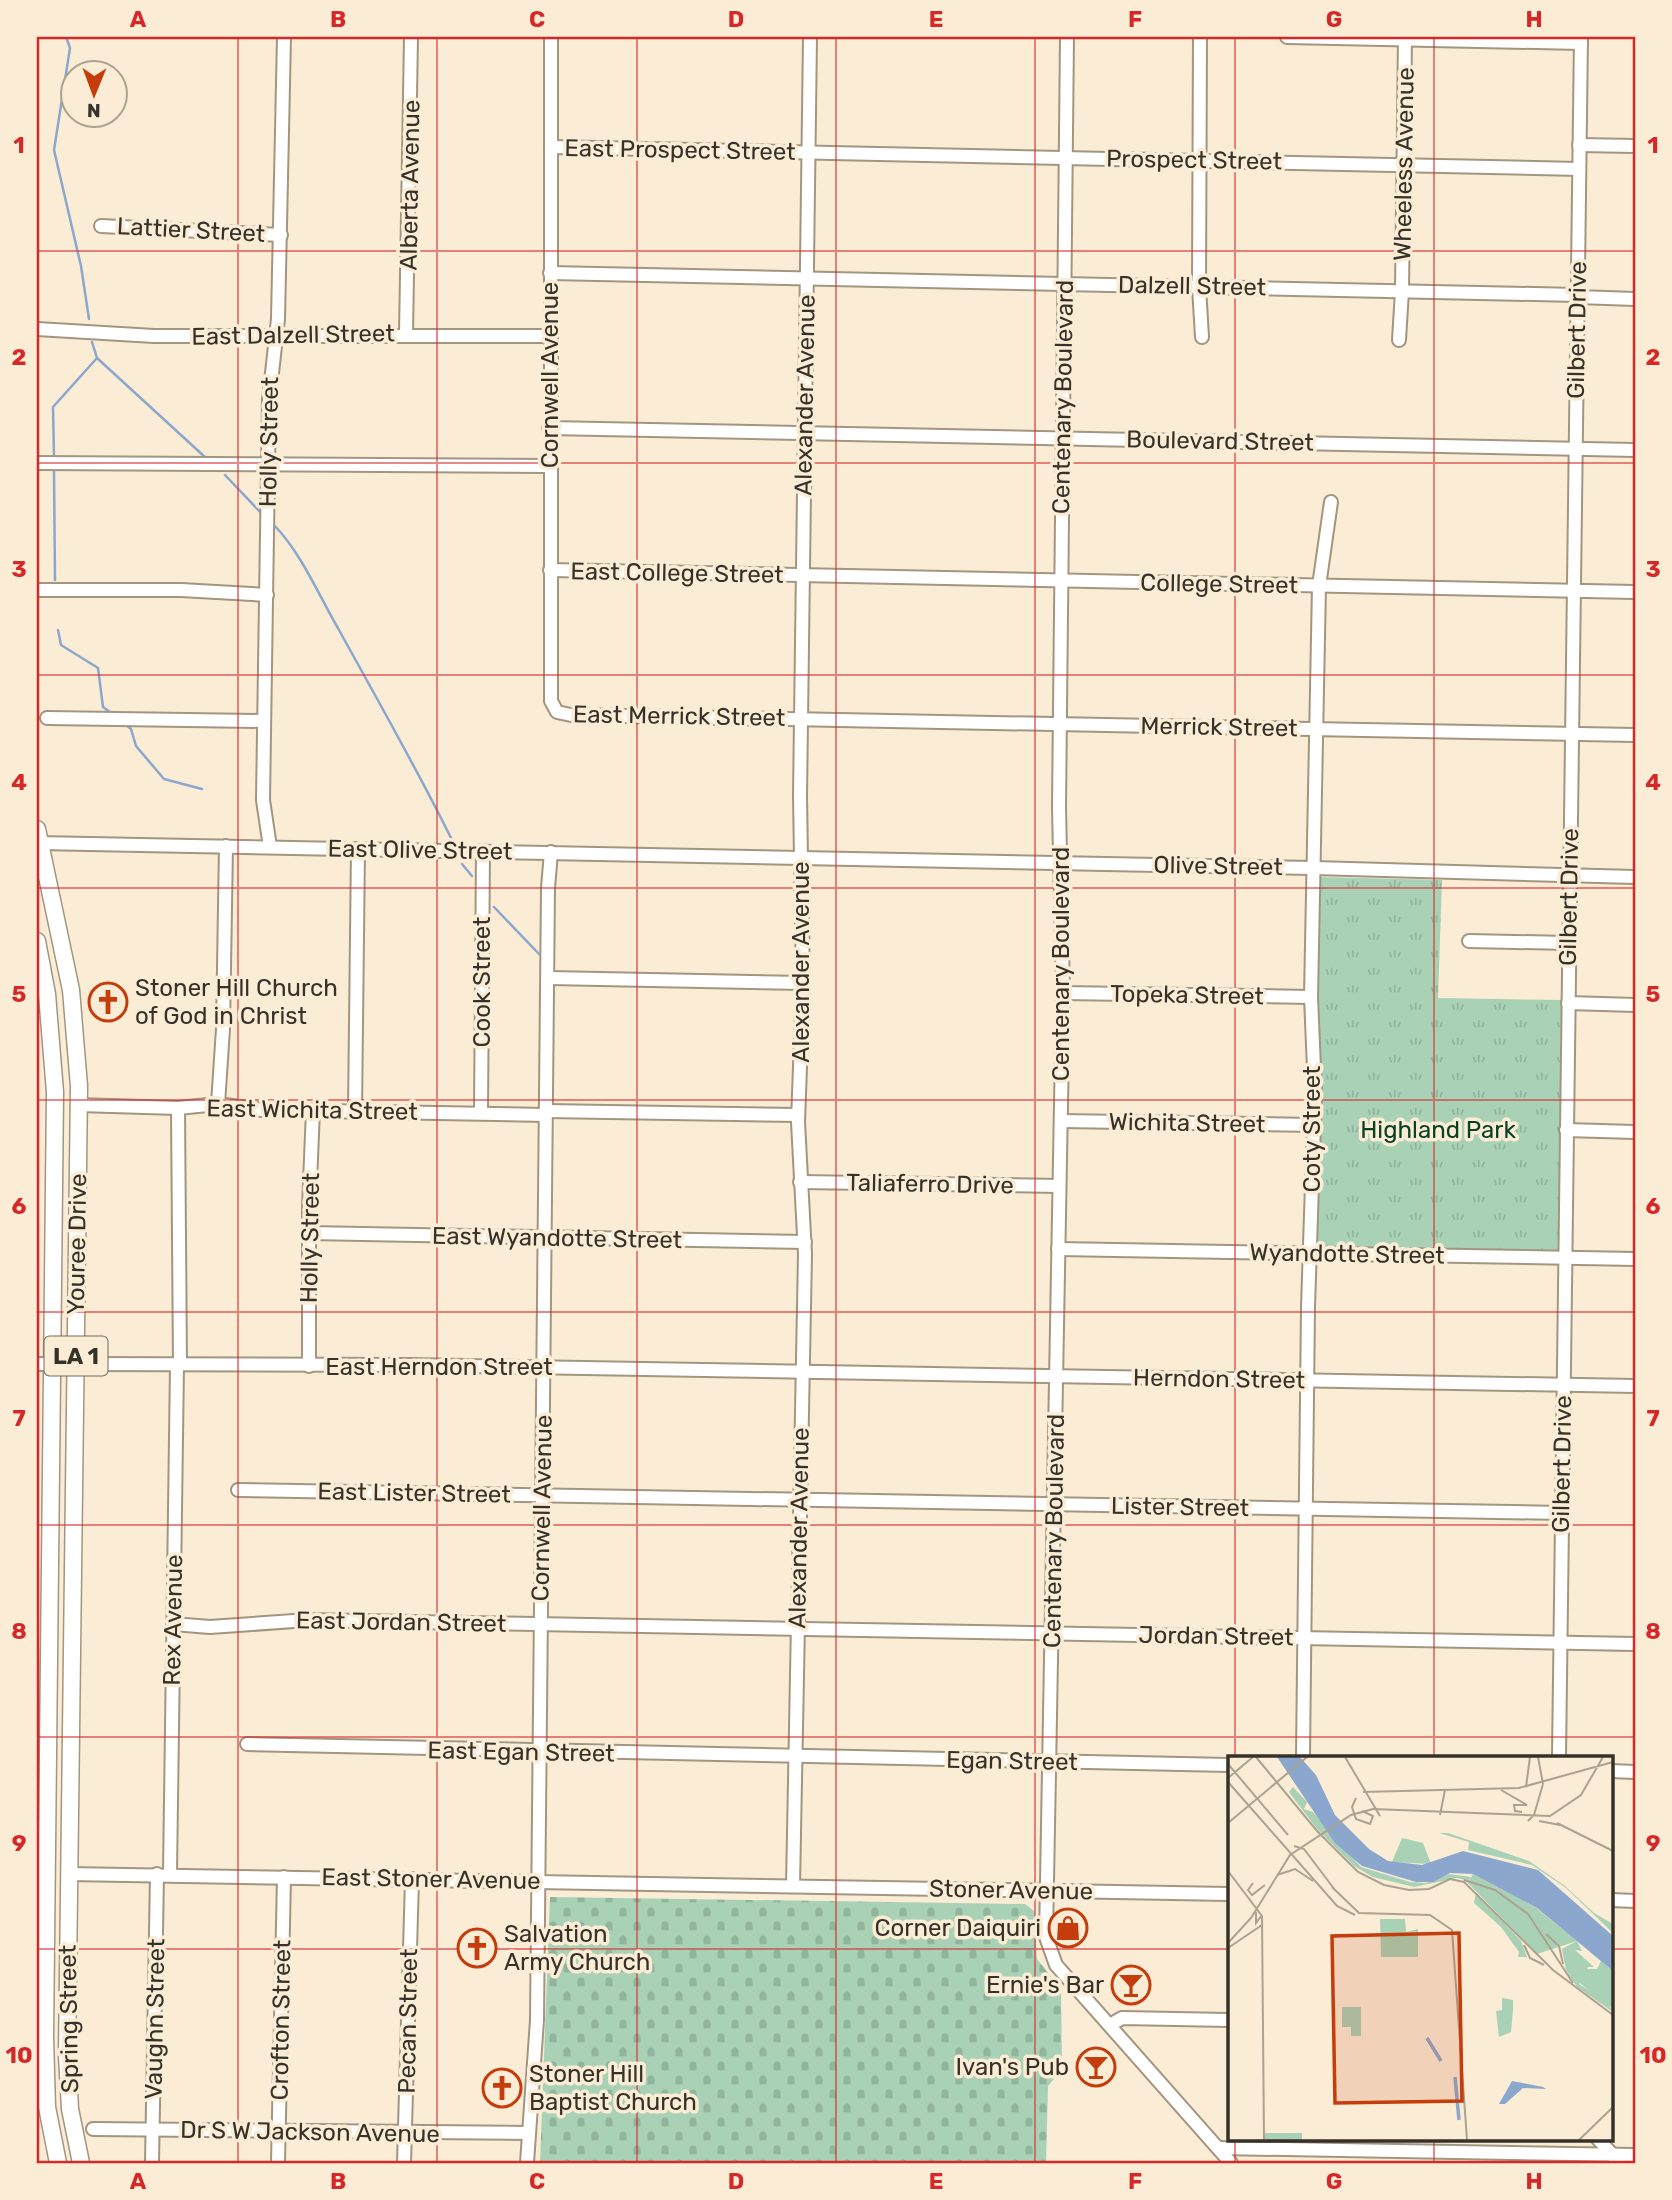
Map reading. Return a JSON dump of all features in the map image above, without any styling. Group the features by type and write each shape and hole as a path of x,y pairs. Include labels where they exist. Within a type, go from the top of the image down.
{"main road":[{"name":"Youree Drive","path":"37,838 71,990 78,1055 68,1874"},
{"name":"Youree Drive","path":"37,941 47,994 55,1070 45,1364 42,1874"},
{"path":"45,1364 76,1364"},
{"path":"42,1874 68,1874"},
{"name":"Spring Street","path":"42,1874 45,2072 47,2107 58,2163"},
{"name":"Spring Street","path":"68,1874 67,2078 80,2163"}],"street":[{"name":"Holly Street","path":"270,847 263,800 268,466 270,378 281,234 284,37"},
{"name":"Alberta Avenue","path":"406,334 411,37"},
{"name":"Cornwell Avenue","path":"551,37 551,701 557,712"},
{"name":"Alexander Avenue","path":"793,1886 805,1242 798,1115 803,983 802,718 810,37"},
{"name":"Centenary Boulevard","path":"1067,37 1059,807 1063,993 1046,1937 1052,1959 1231,2163"},
{"path":"1200,37 1199,286 1202,337"},
{"path":"1287,37 1581,40"},
{"name":"Wheeless Avenue","path":"1398,340 1405,165 1405,38"},
{"name":"Gilbert Drive","path":"1559,1756 1581,40"},
{"path":"1579,145 1635,146"},
{"name":"East Prospect Street","path":"551,147 809,152"},
{"name":"Prospect Street","path":"809,152 1579,169"},
{"name":"Lattier Street","path":"101,226 281,234"},
{"path":"550,273 807,278"},
{"name":"Dalzell Street","path":"807,278 1635,299"},
{"name":"East Dalzell Street","path":"37,329 154,336 550,336"},
{"name":"Boulevard Street","path":"549,428 1635,450"},
{"path":"37,463 549,466"},
{"name":"Coty Street","path":"1303,1756 1314,1125 1311,997 1319,586 1331,502"},
{"name":"East College Street","path":"550,570 804,575"},
{"name":"College Street","path":"804,575 1635,592"},
{"path":"37,590 181,590 267,595"},
{"name":"East Merrick Street","path":"557,712 571,715 802,718"},
{"path":"47,718 264,721"},
{"name":"Merrick Street","path":"802,718 1635,735"},
{"name":"East Olive Street","path":"37,838 226,846 801,857"},
{"path":"218,1104 223,1029 226,846"},
{"path":"355,1111 358,849"},
{"name":"Cook Street","path":"481,1113 483,851"},
{"name":"Cornwell Avenue","path":"527,2163 537,2020 551,852"},
{"name":"Olive Street","path":"801,857 1635,877"},
{"path":"1469,941 1569,943"},
{"path":"549,978 803,983"},
{"name":"Topeka Street","path":"1063,993 1311,997"},
{"path":"1568,1003 1635,1004"},
{"name":"East Wichita Street","path":"78,1105 178,1108 218,1104 262,1110 798,1115"},
{"name":"Rex Avenue","path":"170,1874 178,1365 178,1108"},
{"name":"Holly Street","path":"309,1366 313,1110"},
{"name":"Wichita Street","path":"1061,1121 1314,1125"},
{"path":"1566,1130 1635,1132"},
{"name":"Taliaferro Drive","path":"800,1182 1059,1186"},
{"name":"East Wyandotte Street","path":"309,1233 805,1242"},
{"name":"Wyandotte Street","path":"1058,1249 1635,1259"},
{"name":"East Herndon Street","path":"76,1364 543,1367 803,1372"},
{"name":"Herndon Street","path":"803,1372 1635,1386"},
{"name":"East Lister Street","path":"238,1490 799,1500"},
{"name":"Lister Street","path":"799,1500 1562,1513"},
{"name":"East Jordan Street","path":"173,1624 210,1627 308,1620 797,1629"},
{"name":"Jordan Street","path":"797,1629 1635,1644"},
{"name":"East Egan Street","path":"247,1744 795,1757"},
{"name":"Egan Street","path":"795,1757 1228,1765"},
{"path":"1612,1771 1635,1772"},
{"name":"East Stoner Avenue","path":"68,1874 793,1886"},
{"name":"Vaughn Street","path":"152,2163 156,1874"},
{"name":"Crofton Street","path":"278,2163 284,1877"},
{"name":"Pecan Street","path":"404,2163 412,1879"},
{"name":"Stoner Avenue","path":"793,1886 1228,1894"},
{"path":"1612,1900 1635,1901"},
{"path":"1110,2025 1122,2018 1228,2020"},
{"name":"Dr S W Jackson Avenue","path":"93,2129 528,2133"},
{"path":"1599,2140 1616,2159"},
{"path":"1218,2148 1616,2159 1635,2155"}],"green space":[{"name":"Highland Park","path":"1320,877 1442,880 1438,998 1563,1000 1560,1255 1312,1251"},
{"path":"550,1897 1025,1904 1034,1911 1037,1959 1061,1989 1062,2069 1048,2086 1046,2163 540,2163"}],"waterway":[{"path":"66,37 70,48 54,150 81,266 89,319"},
{"path":"92,342 97,358 206,458"},
{"path":"54,457 53,407 97,358"},
{"path":"54,471 55,580"},
{"path":"225,475 262,514"},
{"path":"274,525 310,576 451,838"},
{"path":"58,630 61,645 98,668 103,707 110,712"},
{"path":"126,725 131,729 136,746 164,779 202,789"},
{"path":"462,864 472,876"},
{"path":"494,907 540,955"}],"place":[{"name":"Stoner Hill Church of God in Christ","path":"108,1002"},
{"name":"Corner Daiquiri","path":"1068,1928"},
{"name":"Salvation Army Church","path":"477,1948"},
{"name":"Ernie's Bar","path":"1131,1985"},
{"name":"Ivan's Pub","path":"1096,2067"},
{"name":"Stoner Hill Baptist Church","path":"502,2088"}]}
